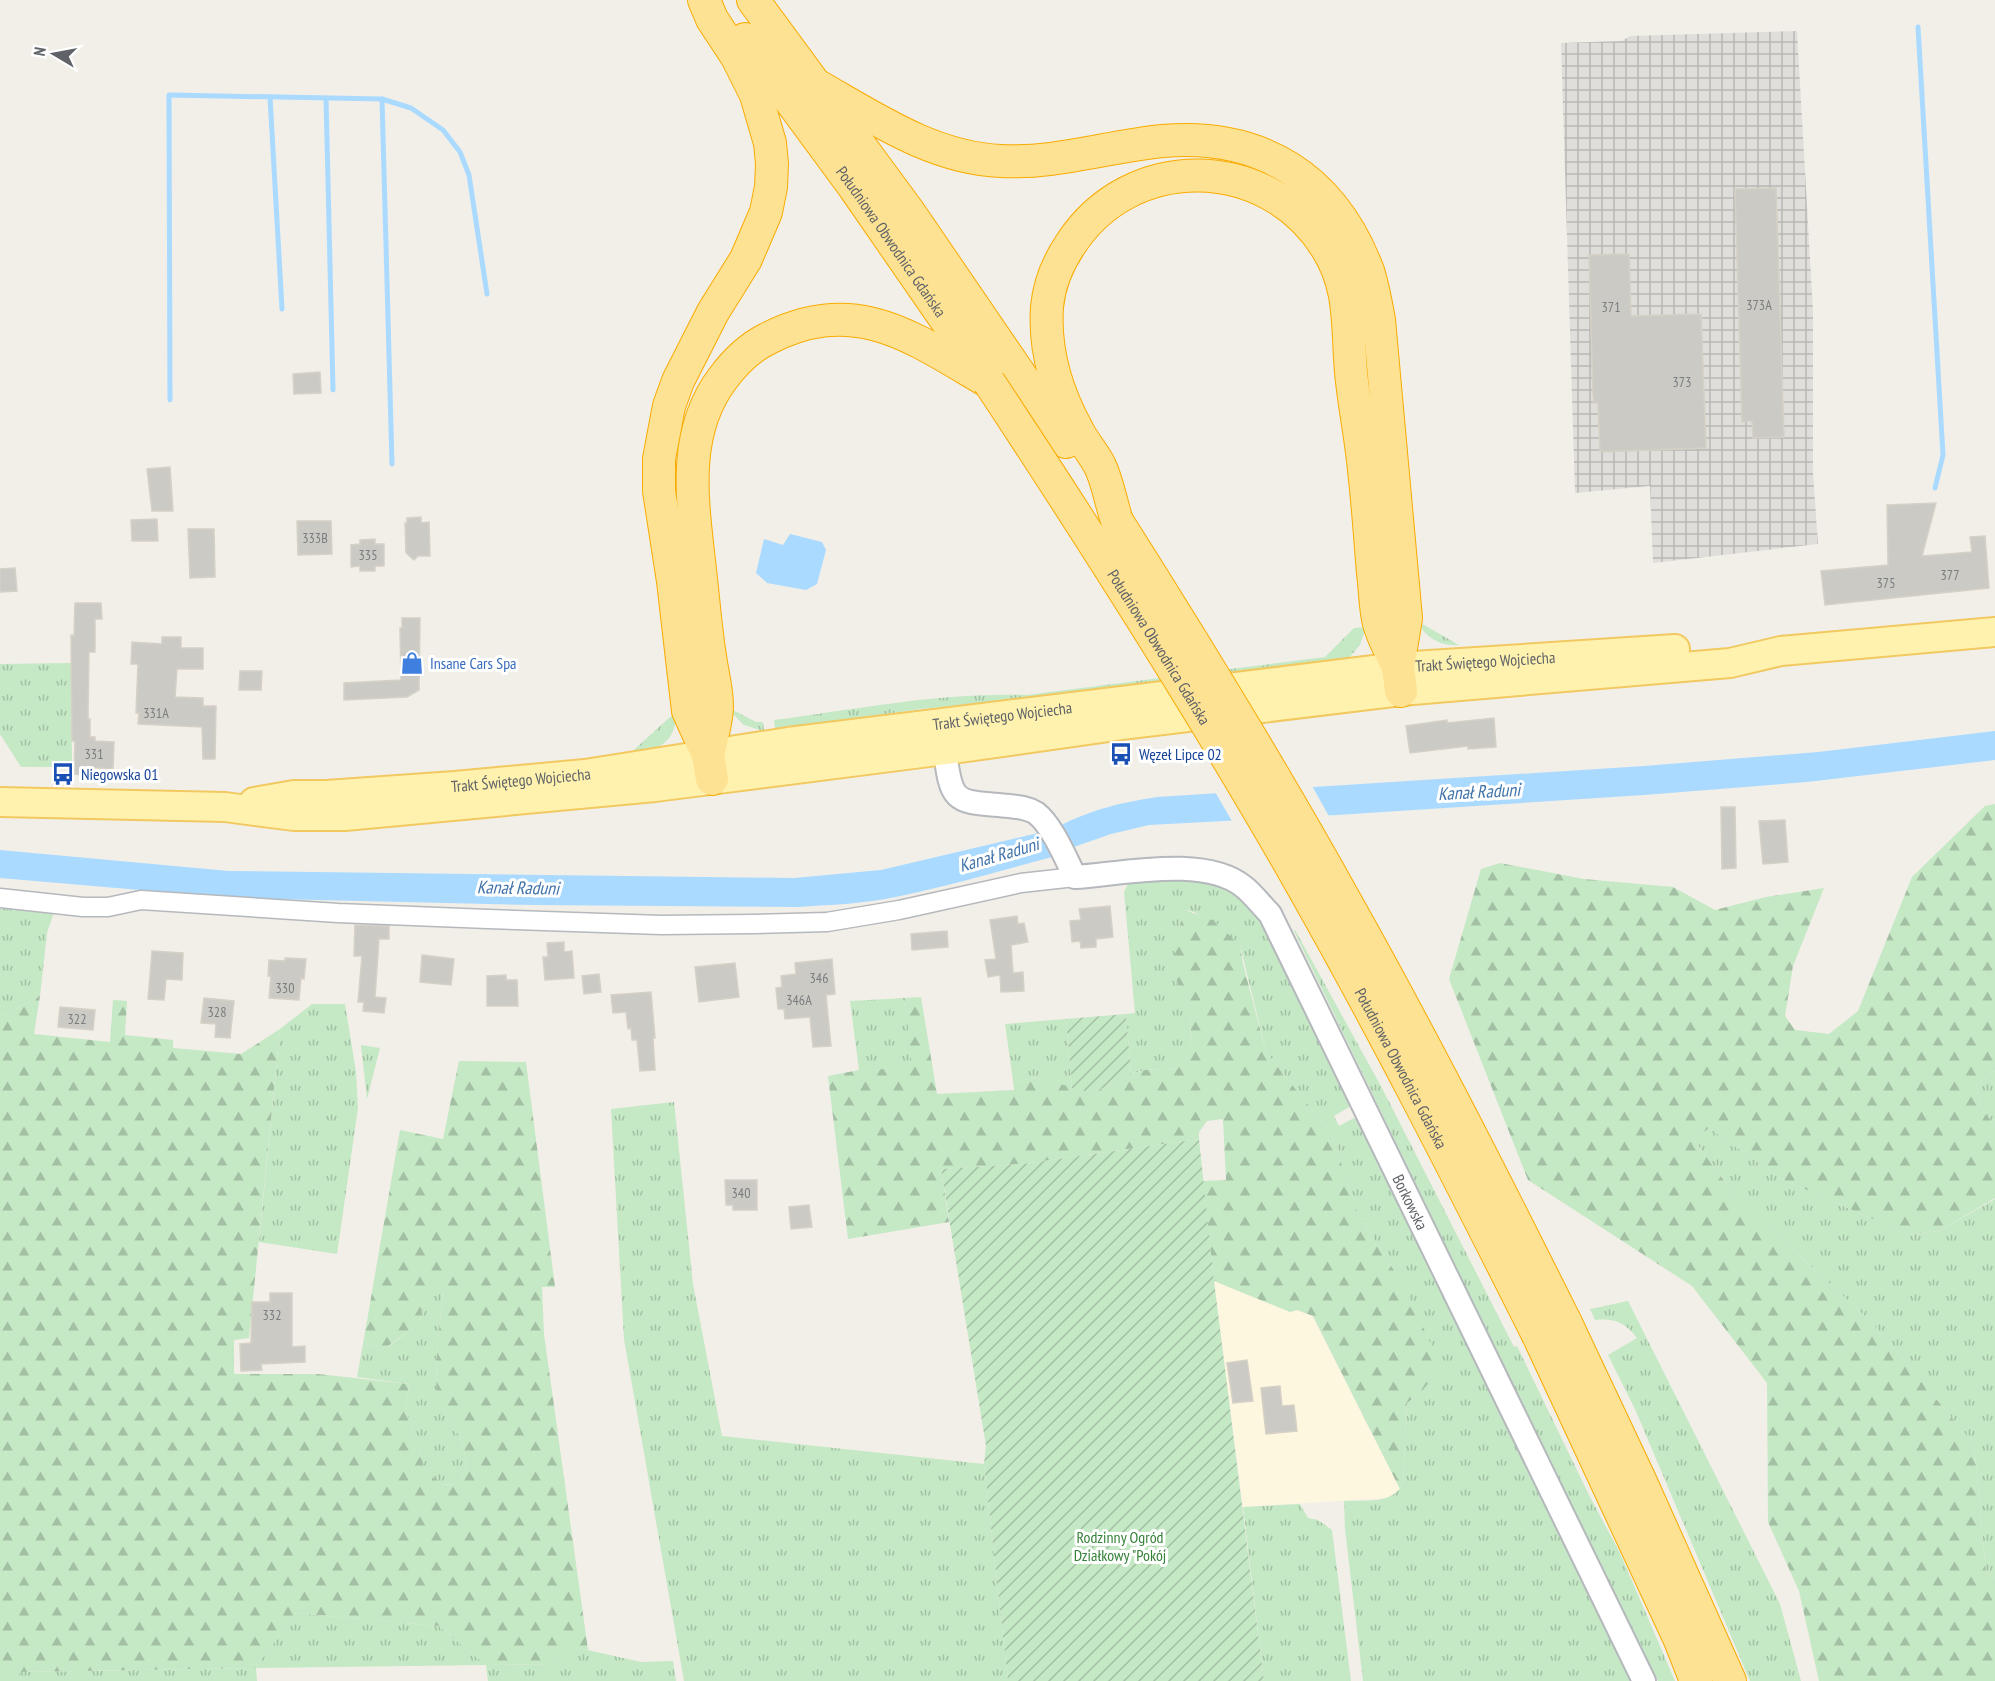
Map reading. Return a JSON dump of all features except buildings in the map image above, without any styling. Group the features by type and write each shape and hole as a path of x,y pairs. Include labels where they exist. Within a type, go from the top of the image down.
{"highway":[{"path":"696,657 659,491 659,459 663,431 678,381 695,346 757,236 768,204 772,164 770,143 756,95 737,57 712,19 704,0"},
{"name":"Południowa Obwodnica Gdańska","path":"716,0 854,187 989,382 1131,600 1296,876 1407,1078 1552,1328"},
{"name":"Południowa Obwodnica Gdańska","path":"753,0 818,86 960,284 1117,521 1214,676 1348,905 1461,1114 1552,1328"},
{"path":"818,86 928,146 963,157 1002,161 1054,159 1152,143 1204,140 1245,147 1270,157 1294,171 1323,194 1351,232 1368,272 1379,320 1378,621 1399,679"},
{"path":"1117,521 1100,466 1079,433 1054,375 1048,352 1047,304 1061,259 1087,222 1102,209 1138,187 1186,176 1224,177 1241,180 1260,188 1277,197 1298,213 1315,230 1327,248 1339,270 1345,288 1351,375 1380,489"},
{"path":"710,767 688,711 696,657 692,496 694,445 700,419 712,392 735,363 758,344 782,331 831,320 855,320 887,326 989,382"},
{"path":"1552,1328 1666,1536 1730,1681"},
{"path":"1552,1328 1696,1681"}],"main road":[{"name":"Trakt Świętego Wojciecha","path":"0,802 225,807 294,816 345,816 655,788 710,767 788,742 1399,679 1730,663 1781,651 1995,632"},
{"name":"Trakt Świętego Wojciecha","path":"710,767 945,750 1122,725 1399,679"}],"street":[{"name":"Trakt Świętego Wojciecha","path":"945,750 948,779 955,795 966,802 1020,807 1038,815 1046,824 1071,869"},
{"name":"Borkowska","path":"1071,869 1179,868 1204,870 1226,877 1243,886 1270,914 1644,1681"},
{"path":"0,898 83,907 108,907 141,900 338,913 511,920 661,925 754,924 827,922 899,910 1021,883 1071,869"}],"shaded area":[{"path":"1797,31 1813,311 1813,473 1818,544 1653,563 1650,486 1575,493 1561,43 1622,41 1630,36"},
{"path":"1214,1281 1290,1312 1297,1310 1312,1316 1400,1489 1388,1498 1243,1507"}],"green space":[{"path":"1418,623 1459,645 1447,645 1435,640 1425,633"},
{"path":"1366,627 1360,645 1348,659 997,703 921,709 775,730 774,720 900,702 963,696 1027,695 1325,657 1354,628"},
{"path":"71,663 72,767 21,767 0,734 0,664"},
{"path":"729,710 756,722 763,722 764,731 744,725"},
{"path":"670,717 676,717 671,736 666,742 652,750 625,758"},
{"path":"1995,804 1995,1071 1976,1085 1980,1106 1995,1126 1995,1198 1939,1231 1907,1234 1782,1179 1709,1128 1694,1140 1736,1197 1871,1322 1974,1444 1986,1573 1995,1578 1995,1681 1819,1681 1799,1591 1768,1522 1767,1383 1692,1286 1528,1180 1449,979 1481,869 1500,863 1584,879 1673,887 1715,910 1766,897 1824,888 1793,966 1785,1016 1795,1030 1829,1034 1858,1011 1912,877 1985,806"},
{"path":"1181,879 1210,883 1238,896 1260,921 1296,983 1354,1104 1334,1116 1339,1126 1354,1118 1361,1121 1634,1681 1363,1681 1345,1529 1344,1501 1378,1500 1393,1495 1399,1489 1403,1482 1407,1403 1421,1392 1395,1272 1359,1217 1332,1135 1266,1052 1240,945 1194,912 1185,910 1177,982 1190,1008 1191,1053 1178,1068 1145,1070 1131,1074 1126,1014 1135,1013 1124,892 1130,880"},
{"path":"0,908 54,912 47,933 40,996 0,1015"},
{"path":"1185,910 1214,921 1240,945 1266,1052 1332,1135 1359,1217 1395,1272 1434,1351 1436,1374 1421,1392 1407,1403 1403,1482 1400,1489 1313,1316 1297,1310 1290,1312 1214,1281 1203,1181 1226,1180 1223,1119 1207,1121 1199,1132 1199,1139 1023,1164 941,1169 949,1222 848,1239 828,1076 859,1070 912,1068 905,998 921,997 937,1094 1014,1090 1013,1081 1038,1078 1093,1093 1131,1074 1145,1070 1178,1068 1191,1053 1190,1008 1177,982 1174,956"},
{"path":"1295,930 1383,1090 1514,1347 1517,1346 1589,1495 1620,1553 1675,1681 1658,1681 1563,1490"},
{"path":"40,996 34,1034 110,1042 113,1000 127,1001 125,1035 173,1040 173,1048 241,1054 280,1029 249,1338 234,1340 234,1374 318,1374 409,1384 406,1412 424,1466 440,1485 459,1484 467,1465 462,1441 436,1395 437,1351 443,1291 425,1286 420,1322 387,1347 363,1344 400,1130 443,1139 459,1061 526,1062 555,1287 542,1287 544,1334 588,1650 574,1647 554,1664 486,1665 439,1626 296,1613 255,1668 20,1672 21,1681 0,1681 0,1015"},
{"path":"905,998 913,1069 859,1070 850,1001"},
{"path":"312,1004 345,1004 356,1072 358,1108 337,1254 259,1242 280,1029"},
{"path":"1126,1014 1131,1074 1093,1093 1072,1088 1066,1019"},
{"path":"1066,1019 1072,1088 1038,1078 1013,1081 1005,1024"},
{"path":"361,1045 380,1048 367,1099"},
{"path":"1995,1071 1995,1126 1980,1106 1976,1085"},
{"path":"674,1102 693,1284 722,1436 984,1464 1008,1681 684,1681 624,1339 611,1109"},
{"path":"1709,1128 1782,1179 1907,1234 1939,1231 1995,1199 1995,1578 1986,1573 1974,1444 1871,1322 1736,1197 1694,1140"},
{"name":"Rodzinny Ogród Działkowy \"Pokój","path":"1199,1139 1214,1281 1264,1681 1008,1681 984,1464 986,1446 941,1169 1023,1164"},
{"path":"425,1285 443,1291 437,1351 436,1395 462,1441 467,1465 459,1484 439,1485 424,1466 406,1412 409,1384 357,1377 363,1344 388,1347 420,1322"},
{"path":"1628,1301 1780,1604 1801,1681 1750,1681 1635,1409 1608,1355 1637,1338 1619,1322 1595,1320 1590,1309"},
{"path":"1300,1504 1308,1518 1318,1520 1332,1530 1351,1681 1264,1681 1243,1507"},
{"path":"296,1613 439,1626 486,1665 256,1668 257,1681 21,1681 20,1672 255,1668"},
{"path":"574,1647 641,1662 673,1661 676,1681 488,1681 486,1665 554,1664"}],"water":[{"path":"790,534 822,542 826,550 817,584 806,590 767,583 756,573 764,539 783,545"},
{"name":"Kanał Raduni","path":"1995,731 1995,760 1807,782 1644,795 1149,825 1111,834 1071,848 1059,826 1107,807 1157,797 1644,766 1818,752"},
{"name":"Kanał Raduni","path":"1042,832 1056,856 907,895 853,903 798,907 534,905 233,898 0,878 0,850 229,871 794,878 881,870"}],"pier":[{"path":"1311,784 1330,818 1233,823 1214,790"}],"waterway":[{"path":"1918,27 1943,455 1935,488"},
{"path":"170,400 169,95 382,99 411,108 443,130 460,152 469,175 487,294"},
{"path":"270,97 282,309"},
{"path":"326,98 333,390"},
{"path":"382,99 392,464"}],"place":[{"name":"Insane Cars Spa","path":"412,663"},
{"name":"Węzeł Lipce 02","path":"1121,754"},
{"name":"Niegowska 01","path":"63,774"}]}
